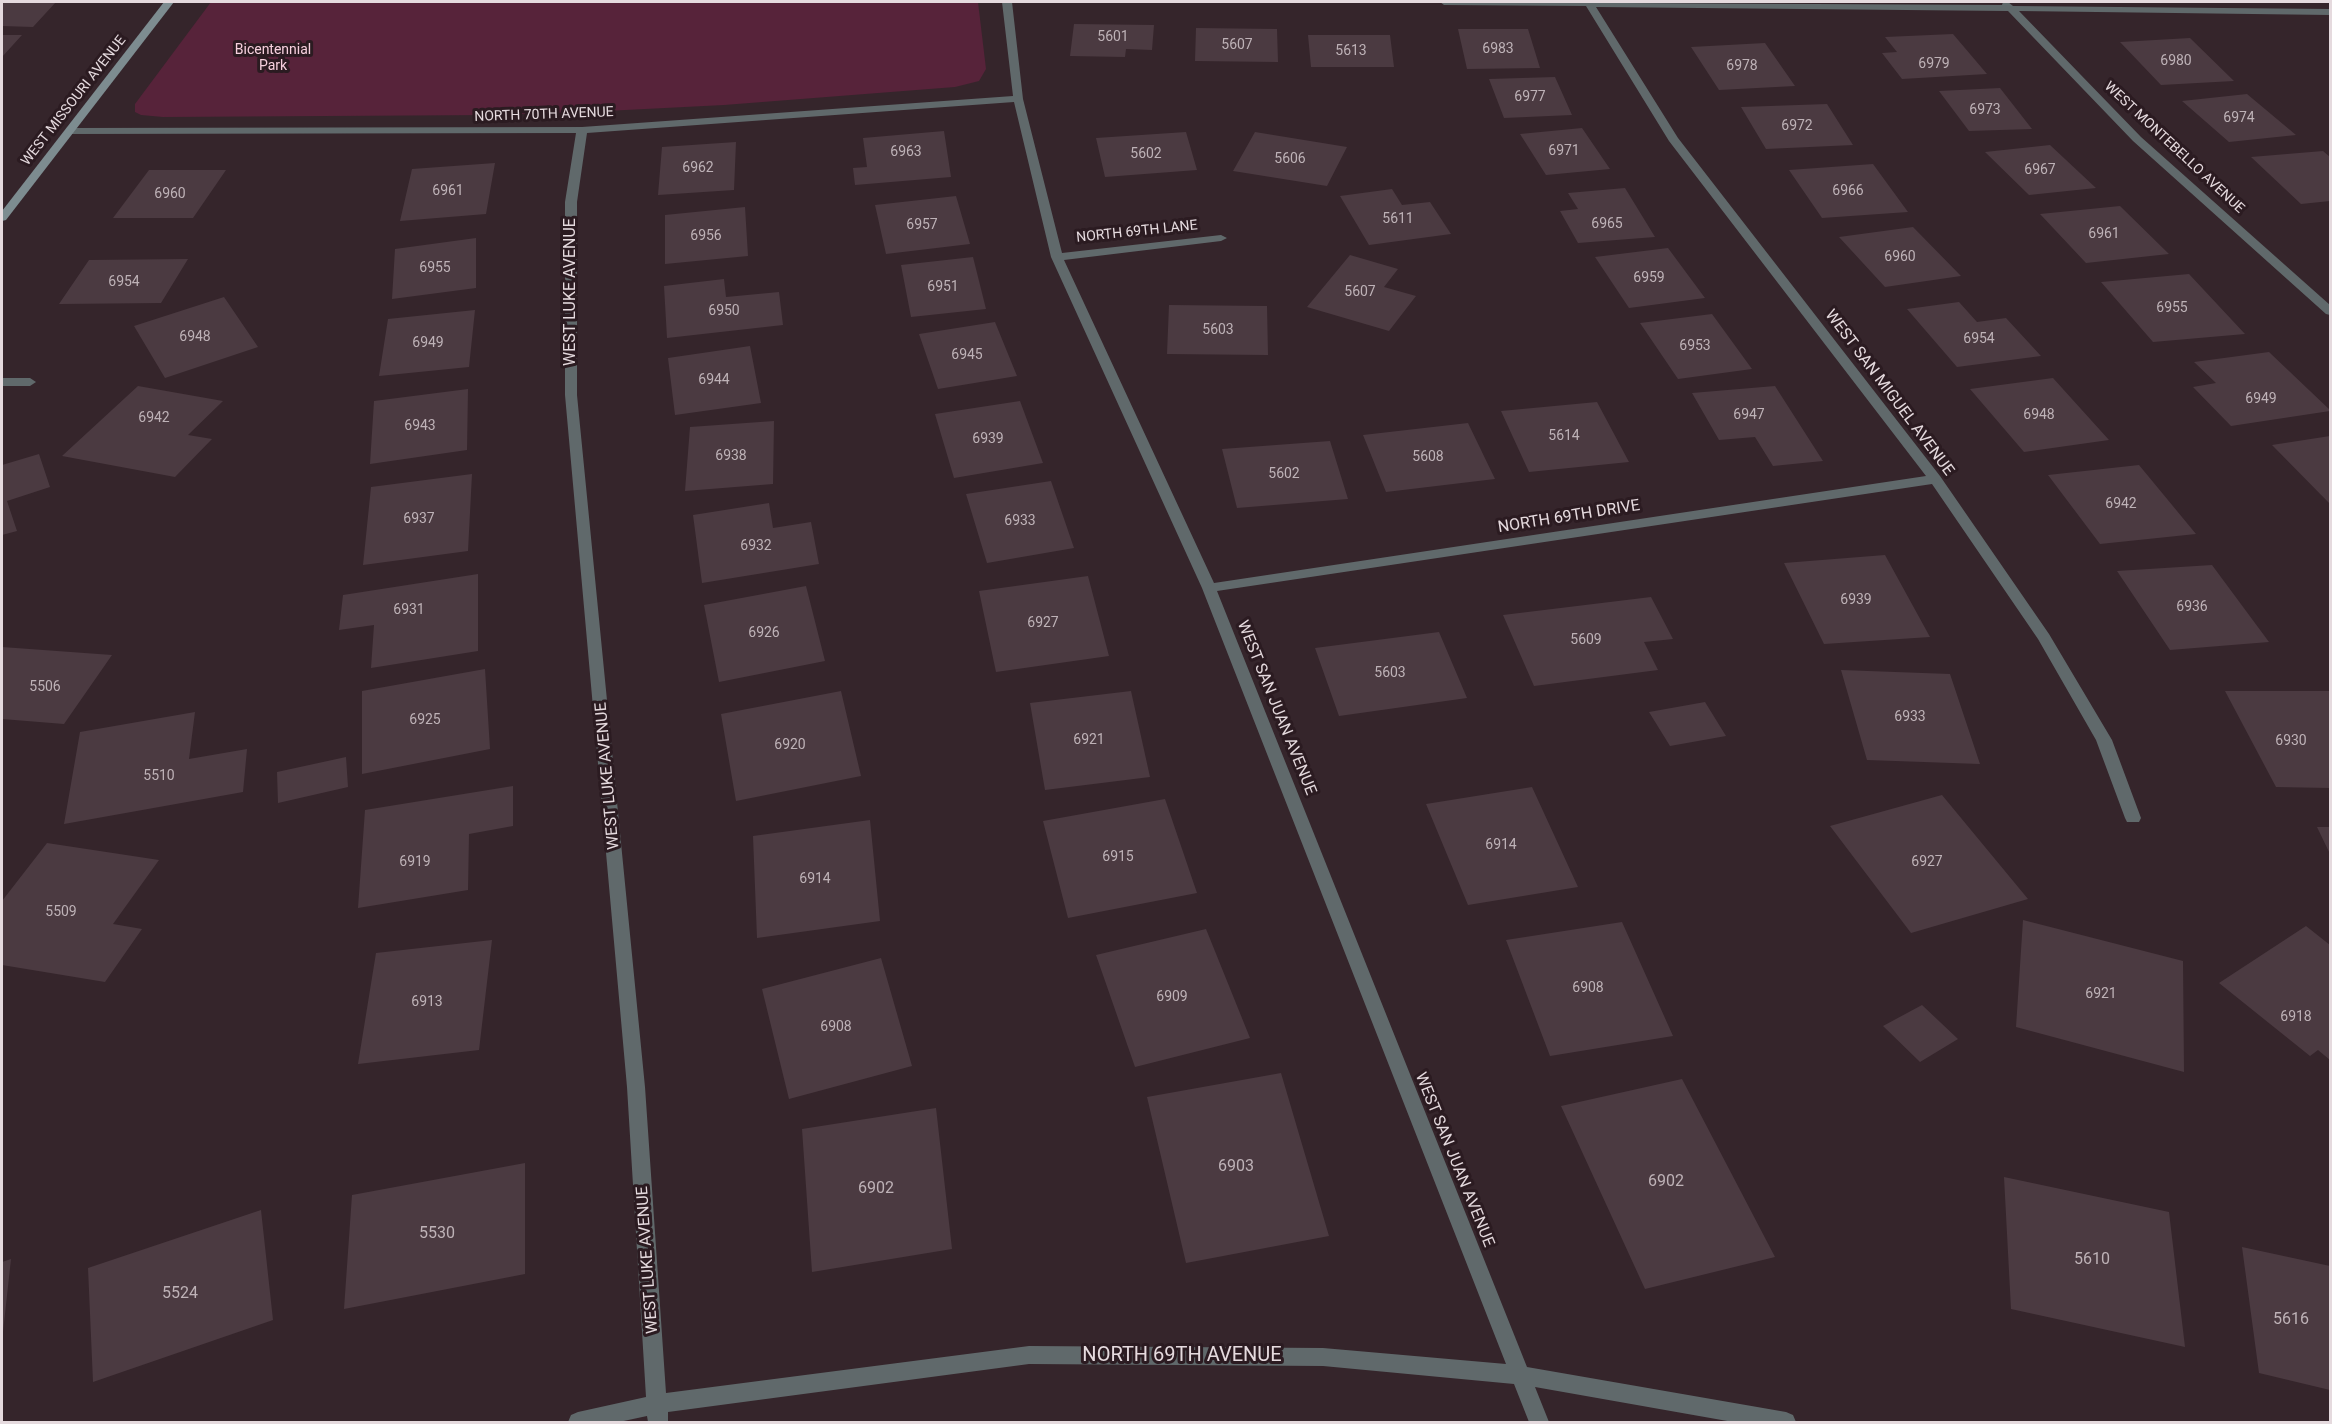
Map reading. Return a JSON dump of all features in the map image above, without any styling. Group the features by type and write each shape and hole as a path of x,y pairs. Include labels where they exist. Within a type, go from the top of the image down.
{"street":[{"name":"WEST MISSOURI AVENUE","path":"2,218 170,2"},
{"name":"WEST SAN JUAN AVENUE","path":"1007,2 1017,99 1057,256 1209,588 1539,1422"},
{"path":"1444,2 1590,5 2006,5 2331,12"},
{"name":"WEST SAN MIGUEL AVENUE","path":"1590,5 1673,139 1935,479 2044,637 2104,740 2133,818"},
{"name":"WEST MONTEBELLO AVENUE","path":"2006,5 2137,139 2331,311"},
{"name":"NORTH 70TH AVENUE","path":"69,131 582,130 1017,99"},
{"name":"WEST LUKE AVENUE","path":"582,130 571,202 571,395 636,1087 657,1413"},
{"name":"NORTH 69TH LANE","path":"1057,256 1221,238"},
{"path":"2,382 30,382"},
{"name":"NORTH 69TH DRIVE","path":"1209,588 1935,479"},
{"name":"NORTH 69TH AVENUE","path":"578,1422 657,1413 1029,1355 1323,1357 1519,1375 1786,1422"}],"green space":[{"name":"Bicentennial Park","path":"211,2 978,2 986,69 979,81 955,87 724,105 586,112 492,115 163,117 141,115 135,112 135,104"}],"building":[{"path":"2,2 56,2 33,27 2,26"},
{"path":"1074,24 1154,25 1152,50 1126,49 1125,57 1070,56"},
{"path":"1196,28 1277,29 1278,62 1195,61"},
{"path":"1458,29 1528,29 1540,68 1467,69"},
{"path":"1953,34 1987,74 1902,79 1882,53 1897,52 1885,37"},
{"path":"2,35 22,35 2,57"},
{"path":"1308,35 1390,35 1394,67 1311,67"},
{"path":"2190,38 2234,81 2161,85 2120,42"},
{"path":"1765,43 1795,86 1719,90 1691,47"},
{"path":"1555,77 1572,115 1504,118 1489,79"},
{"path":"2000,88 2032,129 1969,131 1939,91"},
{"path":"2247,94 2296,135 2229,142 2182,101"},
{"path":"1827,104 1853,145 1766,149 1741,107"},
{"path":"1582,128 1610,169 1546,175 1520,134"},
{"path":"944,131 951,177 855,185 853,168 867,167 863,138"},
{"path":"1186,132 1197,170 1105,177 1096,138"},
{"path":"1255,132 1347,147 1327,186 1233,171"},
{"path":"736,142 734,190 658,195 662,147"},
{"path":"2050,145 2096,188 2029,195 1985,152"},
{"path":"2323,151 2330,157 2330,201 2301,204 2251,157"},
{"path":"495,163 486,214 400,221 412,169"},
{"path":"1873,164 1908,212 1822,218 1789,170"},
{"path":"149,170 226,170 193,218 113,218"},
{"path":"1625,188 1655,237 1578,243 1560,211 1578,209 1568,193"},
{"path":"1392,189 1402,205 1430,202 1451,234 1369,245 1340,196"},
{"path":"956,196 970,244 886,254 875,205"},
{"path":"2120,206 2169,254 2086,263 2040,214"},
{"path":"745,207 748,256 665,264 665,215"},
{"path":"1913,227 1961,276 1885,287 1839,237"},
{"path":"476,238 476,288 392,299 395,249"},
{"path":"1668,248 1705,298 1629,308 1595,257"},
{"path":"1350,255 1398,269 1384,287 1416,296 1389,331 1307,307"},
{"path":"973,257 986,309 911,317 901,265"},
{"path":"188,259 161,303 59,304 89,260"},
{"path":"2189,274 2245,334 2153,342 2101,282"},
{"path":"724,279 726,297 779,292 783,325 667,338 664,286"},
{"path":"224,297 258,347 165,378 134,326"},
{"path":"1959,302 1977,322 2006,318 2041,356 1957,367 1907,309"},
{"path":"1169,305 1267,306 1268,355 1167,354"},
{"path":"475,310 469,367 379,376 388,319"},
{"path":"1712,314 1752,369 1678,379 1640,323"},
{"path":"995,322 1017,376 938,389 919,334"},
{"path":"750,346 761,403 675,415 668,358"},
{"path":"2269,352 2330,411 2231,426 2193,387 2216,383 2194,362"},
{"path":"2053,378 2109,440 2024,452 1970,389"},
{"path":"138,386 223,401 188,435 212,439 175,477 62,456"},
{"path":"1775,386 1823,461 1773,466 1755,437 1719,440 1692,393"},
{"path":"468,389 467,450 370,464 374,401"},
{"path":"1020,401 1043,463 954,478 935,414"},
{"path":"1597,402 1629,462 1529,472 1501,411"},
{"path":"774,421 773,484 685,491 690,427"},
{"path":"1468,423 1495,479 1386,492 1363,435"},
{"path":"2330,436 2330,504 2272,445"},
{"path":"1330,441 1348,499 1237,508 1222,449"},
{"path":"39,454 50,487 7,501 17,531 2,535 2,465"},
{"path":"2139,465 2196,534 2100,544 2048,475"},
{"path":"472,474 468,551 363,565 371,487"},
{"path":"1051,481 1074,548 987,563 966,494"},
{"path":"769,503 773,528 811,522 819,564 702,583 693,515"},
{"path":"1885,555 1930,637 1824,644 1784,563"},
{"path":"2212,565 2269,642 2170,650 2117,571"},
{"path":"478,574 478,651 371,668 374,625 339,630 343,595"},
{"path":"1088,576 1109,656 996,672 979,591"},
{"path":"806,586 825,661 719,682 704,605"},
{"path":"1651,597 1673,639 1644,642 1658,670 1534,686 1503,615"},
{"path":"1439,632 1467,698 1339,716 1315,648"},
{"path":"2,647 112,655 64,724 2,719"},
{"path":"485,669 490,749 362,774 362,691"},
{"path":"1841,670 1950,674 1980,764 1867,760"},
{"path":"841,691 861,776 736,801 721,714"},
{"path":"1131,691 1150,777 1045,790 1030,703"},
{"path":"2225,691 2329,691 2330,788 2276,787"},
{"path":"1705,702 1726,736 1670,746 1649,712"},
{"path":"195,712 189,759 247,749 243,792 64,824 80,732"},
{"path":"346,757 348,787 278,803 277,772"},
{"path":"513,786 513,826 469,834 468,890 358,908 365,810"},
{"path":"1532,787 1578,887 1468,905 1426,804"},
{"path":"1942,795 2028,899 1911,933 1830,826"},
{"path":"1165,799 1197,893 1068,918 1043,821"},
{"path":"870,820 880,921 757,938 753,836"},
{"path":"2317,827 2330,827 2330,854"},
{"path":"47,843 159,860 113,924 142,929 105,982 2,965 2,901"},
{"path":"2023,920 2183,961 2184,1072 2016,1027"},
{"path":"1622,922 1673,1036 1550,1056 1506,940"},
{"path":"2306,926 2330,945 2330,1060 2318,1050 2310,1056 2219,983"},
{"path":"1206,929 1250,1038 1135,1067 1096,955"},
{"path":"492,940 479,1050 358,1064 376,953"},
{"path":"881,958 912,1066 789,1099 762,989"},
{"path":"1922,1005 1958,1039 1920,1062 1883,1026"},
{"path":"1281,1073 1329,1236 1186,1263 1147,1097"},
{"path":"1682,1079 1775,1257 1645,1289 1561,1106"},
{"path":"936,1108 952,1249 812,1272 802,1129"},
{"path":"525,1163 525,1274 344,1309 352,1195"},
{"path":"2004,1177 2169,1212 2185,1347 2011,1309"},
{"path":"261,1210 273,1320 93,1382 88,1268"},
{"path":"2242,1247 2330,1266 2330,1390 2259,1373"},
{"path":"11,1259 3,1332 2,1262"}]}
